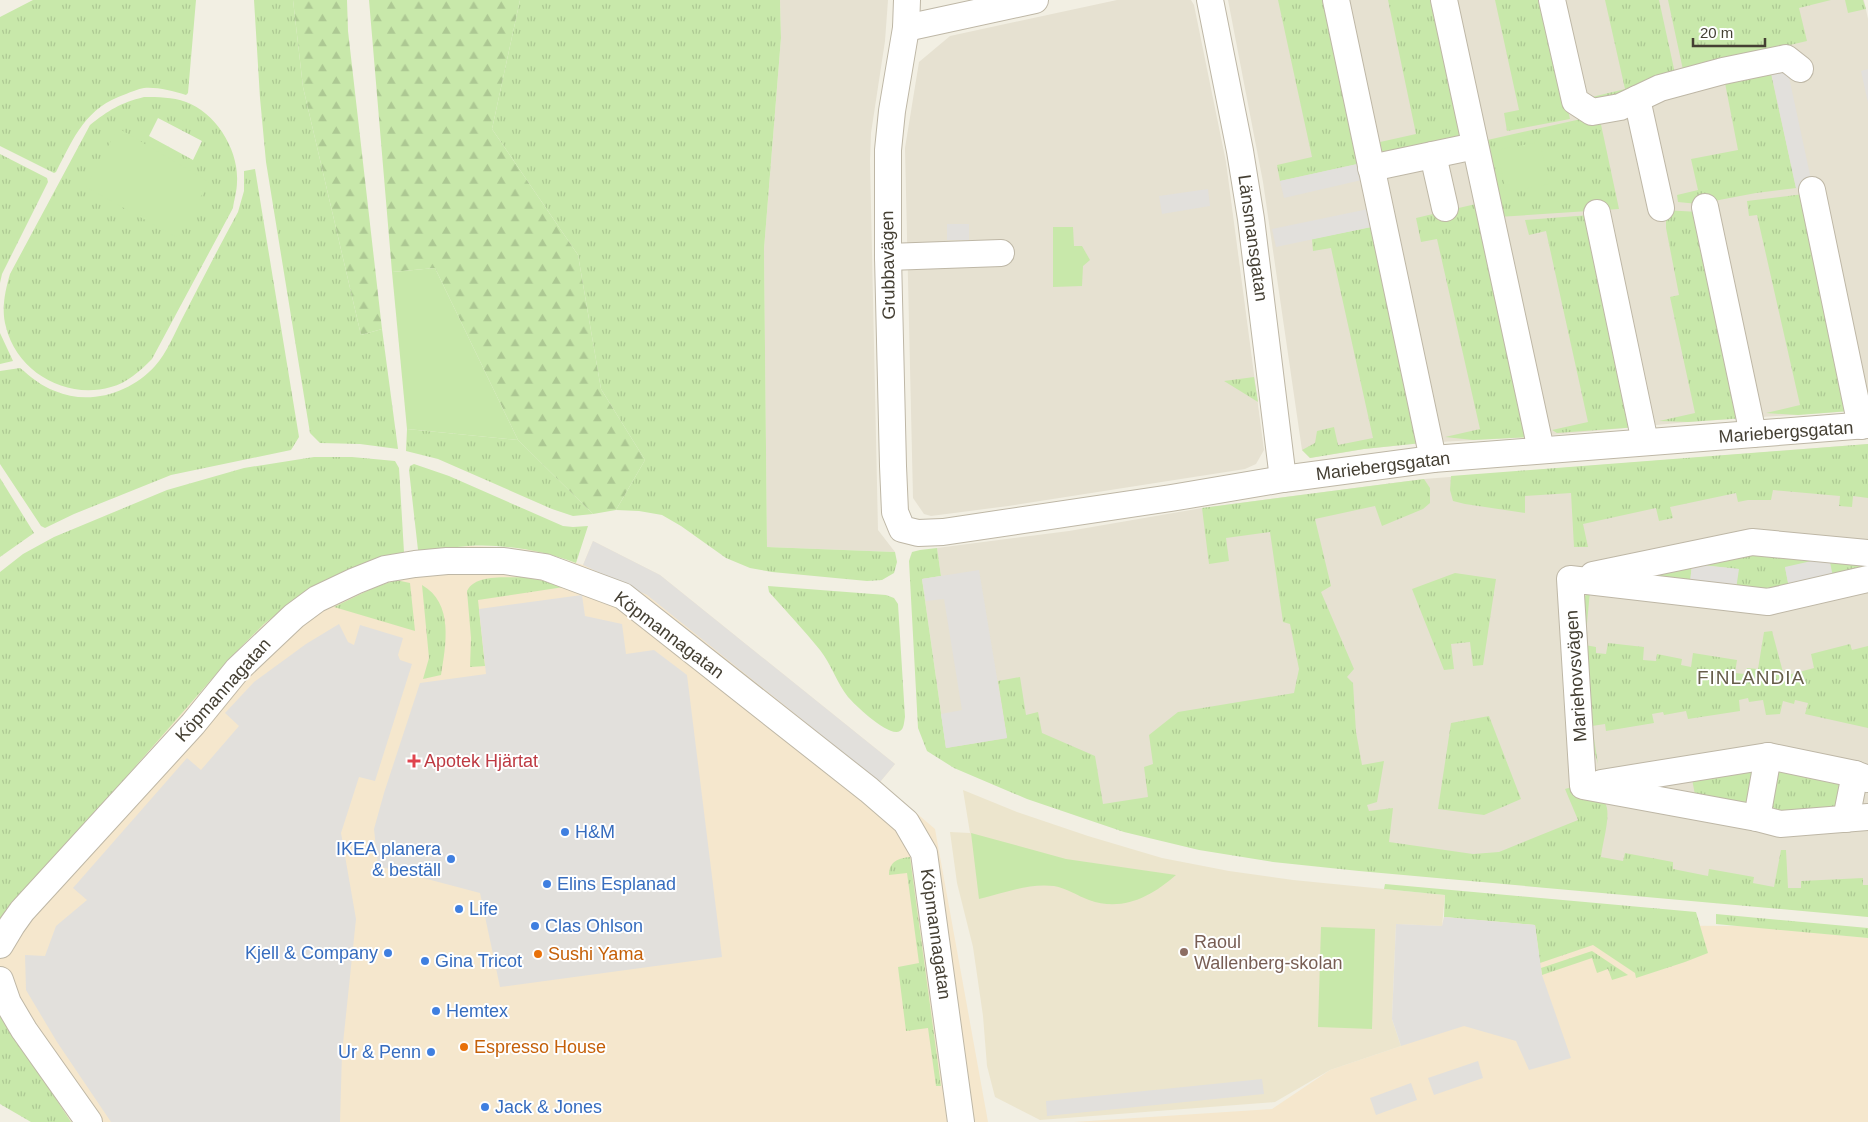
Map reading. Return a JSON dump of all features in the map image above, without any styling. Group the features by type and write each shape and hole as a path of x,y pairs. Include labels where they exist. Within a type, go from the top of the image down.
{"street":[{"name":"Grubbavägen","path":"902,529 895,512 894,494 888,257 888,150 892,111 906,28 908,0"},
{"path":"906,28 1035,0"},
{"name":"Länsmansgatan","path":"1210,0 1240,151 1251,220 1283,479"},
{"path":"1336,0 1433,459"},
{"path":"1444,0 1541,450"},
{"path":"1552,0 1575,101 1592,112 1620,107 1660,88 1724,71 1786,58 1800,68"},
{"path":"1637,99 1661,208"},
{"path":"1371,168 1475,146"},
{"path":"1433,155 1445,208"},
{"path":"1812,190 1864,426"},
{"path":"1705,207 1753,434"},
{"path":"1598,213 1645,442"},
{"path":"888,257 1001,253"},
{"name":"Mariebergsgatan","path":"902,529 918,533 943,532 1178,497 1283,479 1433,459 1864,426"},
{"path":"1570,580 1752,542 1868,553"},
{"name":"Köpmannagatan","path":"0,945 22,911 193,724 237,670 294,616 317,599 385,569 415,564 447,561 504,561 545,567 623,596 869,790 906,822 924,853 961,1122"},
{"path":"1570,580 1768,602 1868,579"},
{"name":"Mariehovsvägen","path":"1570,580 1583,786"},
{"path":"1768,756 1861,776 1857,818 1780,824 1758,818 1583,786 1768,756"},
{"path":"1758,818 1768,756"},
{"path":"1681,770 1686,806"},
{"path":"0,980 8,1003 24,1030 89,1122"}],"shaded area":[{"path":"780,0 888,0 885,41 871,133 870,161 878,530 895,552 767,547 764,249 781,38"},
{"path":"1117,0 1191,0 1194,5 1226,162 1264,450 1256,464 1245,469 1008,506 931,516 924,514 913,498 905,148 919,62 950,36"},
{"path":"1228,0 1864,0 1868,19 1868,410 1688,422 1531,437 1422,443 1364,449 1310,458 1302,450 1263,182"},
{"path":"1787,68 1812,184 1796,188 1771,72"},
{"path":"1868,69 1868,103 1861,71"},
{"path":"1362,163 1366,179 1284,198 1280,181"},
{"path":"1208,189 1210,206 1162,214 1159,196"},
{"path":"1373,208 1376,226 1276,247 1272,229"},
{"path":"947,224 969,224 969,240 947,240"},
{"path":"1868,444 1868,910 1090,812 946,748 922,579 941,576 937,548 1069,531 1202,508 1424,479"},
{"path":"593,541 660,575 895,764 880,782 935,829 988,1122 71,1122 0,1012 0,921 232,656 264,624 302,595 337,576 404,552 471,546 498,547 532,550 583,565"},
{"path":"593,541 660,575 895,764 880,782 647,595 583,565"},
{"path":"1829,557 1833,577 1789,588 1785,567"},
{"path":"1692,564 1739,569 1736,589 1690,583"},
{"path":"979,570 1007,738 946,748 941,714 962,710 944,599 926,601 922,579"},
{"path":"582,595 585,616 622,624 626,654 654,650 687,675 722,957 500,987 480,893 378,866 374,829 420,683 486,674 479,609"},
{"path":"339,624 348,642 354,645 360,625 403,638 398,655 400,660 412,664 375,781 359,777 341,833 356,919 342,1053 340,1122 111,1122 57,1042 26,990 25,955 45,956 56,926 87,900 73,888 187,758 201,770 239,726 225,713 254,682 306,644"},
{"name":"Raoul Wallenberg-skolan","path":"963,790 1017,812 1162,858 1229,871 1293,880 1445,895 1442,926 1396,924 1392,1019 1401,1046 1330,1070 1275,1102 1040,1120 995,1097 987,1066 983,1016 973,947 957,883 950,832 970,833"},
{"path":"1444,917 1535,925 1748,926 1868,938 1868,1122 1074,1122 1272,1109 1330,1070 1401,1046 1396,924 1442,926"},
{"path":"1444,917 1535,925 1542,975 1571,1058 1529,1070 1516,1041 1464,1026 1401,1046 1392,1019 1396,924 1442,926"},
{"path":"1478,1061 1483,1078 1434,1095 1428,1078"},
{"path":"1262,1079 1264,1094 1047,1116 1046,1101"},
{"path":"1411,1083 1417,1100 1376,1115 1370,1098"}],"green space":[{"path":"33,0 196,0 188,93 186,95 160,89 144,88 112,100 91,115 83,125 54,173 0,146 0,17"},
{"path":"254,0 293,0 303,87 361,335 382,329 398,449 360,444 320,443 310,433 266,162"},
{"path":"293,0 347,0 348,31 382,329 361,335 303,87"},
{"path":"369,0 520,0 492,129 578,255 601,389 645,460 616,510 593,514 518,440 435,268 392,272"},
{"path":"520,0 780,0 781,38 764,249 767,547 895,552 897,562 894,573 882,580 867,581 772,572 750,568 726,558 662,515 616,510 645,460 601,389 578,255 492,129"},
{"path":"1278,0 1326,0 1362,163 1280,181 1277,165 1312,157"},
{"path":"1388,0 1436,0 1467,138 1399,154 1382,151 1380,142 1416,134"},
{"path":"1495,0 1544,0 1570,119 1507,131 1504,113 1519,110"},
{"path":"1605,0 1659,0 1676,78 1620,103 1588,98 1625,89"},
{"path":"1668,0 1831,0 1799,8 1807,41 1683,70"},
{"path":"1845,0 1863,0 1866,9 1848,13"},
{"path":"1770,69 1796,188 1756,193 1698,204 1678,202 1677,195 1698,190 1691,159 1738,150 1724,78"},
{"path":"144,97 181,100 197,107 216,124 230,146 237,170 237,185 233,208 152,359 133,376 111,387 94,390 61,386 46,379 32,369 12,343 6,327 4,307 10,274 90,125 115,108","holes":["158,118 202,141 193,160 149,136"]},
{"path":"1599,115 1619,209 1498,217 1483,141"},
{"path":"118,128 209,182 178,238 86,187"},
{"path":"1540,142 1549,184 1506,192 1497,150"},
{"path":"0,154 47,178 48,182 2,274 0,283"},
{"path":"255,169 299,437 291,450 171,475 74,514 45,528 41,526 0,464 0,371 20,368 50,389 82,397 95,397 122,390 145,375 155,366 167,349 238,212 244,191 244,171"},
{"path":"1804,194 1850,411 1798,415 1766,413 1800,405 1757,215 1749,216 1747,201"},
{"path":"1480,203 1531,437 1473,440 1445,437 1480,429 1437,239 1421,242 1416,218"},
{"path":"1664,210 1699,212 1744,418 1688,422 1659,421 1695,413 1670,297 1679,295"},
{"path":"1590,215 1638,427 1557,433 1552,430 1588,422 1546,231 1529,235 1525,220"},
{"path":"1376,226 1422,443 1364,449 1310,458 1302,450 1315,443 1317,431 1334,427 1338,445 1373,438 1331,248 1313,251 1312,239"},
{"path":"1053,227 1073,227 1074,246 1082,246 1090,260 1083,266 1082,286 1053,287"},
{"path":"435,268 518,440 407,429 392,272"},
{"path":"0,333 13,361 0,364"},
{"path":"1254,377 1258,402 1224,381"},
{"path":"407,429 518,440 593,514 573,516 552,509 438,459 406,451"},
{"path":"1868,444 1868,498 1853,496 1852,507 1839,506 1840,496 1773,490 1771,500 1738,502 1736,493 1670,507 1673,518 1659,521 1656,508 1583,524 1588,547 1574,547 1571,493 1525,496 1525,513 1453,501 1450,490 1451,476"},
{"path":"314,457 352,457 395,461 399,468 404,552 372,563 302,595 264,624 232,656 0,921 0,572 23,554 54,537 167,490 244,468"},
{"path":"414,464 449,476 563,526 588,526 576,563 537,551 509,547 468,546 418,550 409,470 410,466"},
{"path":"0,478 34,533 0,557"},
{"path":"1424,479 1430,488 1430,503 1423,509 1382,526 1375,506 1315,519 1331,586 1321,592 1354,669 1347,677 1353,683 1356,732 1362,765 1384,761 1377,802 1367,805 1369,811 1393,808 1389,842 1473,854 1499,852 1578,820 1565,789 1579,785 1593,792 1605,803 1607,808 1607,821 1601,857 1623,861 1625,853 1673,862 1673,869 1708,876 1709,869 1754,877 1753,883 1774,887 1781,850 1786,850 1788,888 1801,888 1801,881 1863,878 1863,885 1868,885 1868,917 1359,871 1273,862 1199,850 1124,832 1027,799 954,768 927,751 918,728 909,561 912,552 937,548 941,576 922,579 946,748 1007,738 998,681 1020,677 1026,715 1038,712 1042,733 1095,756 1103,804 1148,797 1144,767 1153,764 1149,735 1178,712 1294,693 1299,669 1290,624 1283,622 1270,532 1226,538 1229,561 1209,564 1202,508"},
{"path":"1756,546 1868,555 1868,569 1833,577 1785,567 1789,588 1764,594 1736,589 1738,569 1692,564 1690,583 1620,575"},
{"path":"1455,573 1496,579 1483,665 1473,666 1470,642 1451,644 1454,669 1444,670 1412,589"},
{"path":"521,577 546,581 564,587 478,600 485,666 470,667 471,638 467,591 471,586 483,579"},
{"path":"396,580 410,583 415,631 334,607 373,588"},
{"path":"422,585 439,602 443,613 446,638 441,675 423,679 429,658"},
{"path":"768,586 886,595 894,598 898,604 905,717 904,725 900,731 888,730 865,713 848,697 820,650 769,592"},
{"path":"1590,591 1585,645 1596,647 1596,653 1606,654 1608,643 1644,647 1643,660 1656,661 1657,654 1682,659 1681,665 1691,667 1693,653 1737,660 1735,673 1745,674 1747,668 1758,669 1764,632 1772,631 1784,676 1814,668 1811,654 1850,644 1852,650 1868,646 1868,728 1805,714 1808,703 1795,700 1794,704 1783,701 1780,714 1766,715 1763,700 1749,702 1748,698 1739,700 1740,711 1688,719 1686,711 1664,715 1663,712 1652,714 1654,723 1606,731 1605,724 1592,726 1598,764 1587,727 1583,598"},
{"path":"1489,716 1521,799 1484,815 1438,809 1451,723"},
{"path":"1758,763 1747,806 1696,800 1691,774"},
{"path":"1777,766 1841,781 1835,809 1778,812 1771,805"},
{"path":"971,833 1066,859 1176,875 1146,896 1124,903 1101,903 1058,887 1044,885 1016,889 979,899"},
{"path":"910,857 941,1086 936,1086 928,1028 906,1031 898,967 919,963 907,873 889,875 889,871 895,862 902,858"},
{"path":"1385,884 1696,912 1708,953 1636,978 1635,973 1593,945 1540,963 1535,925 1444,917 1445,895 1384,889"},
{"path":"1716,914 1868,928 1868,938 1716,924"},
{"path":"1321,927 1375,929 1372,1029 1318,1027"},
{"path":"1592,951 1628,975 1612,980 1608,969 1597,973 1592,958 1542,975 1541,968"},
{"path":"0,1012 71,1122 31,1122 0,1104"}],"place":[{"name":"Apotek Hjärtat","path":"414,761"},
{"name":"H&M","path":"565,832"},
{"name":"IKEA planera & beställ","path":"451,859"},
{"name":"Elins Esplanad","path":"547,884"},
{"name":"Life","path":"459,909"},
{"name":"Clas Ohlson","path":"535,926"},
{"name":"Raoul Wallenberg-skolan","path":"1184,952"},
{"name":"Kjell & Company","path":"388,953"},
{"name":"Sushi Yama","path":"538,954"},
{"name":"Gina Tricot","path":"425,961"},
{"name":"Hemtex","path":"436,1011"},
{"name":"Espresso House","path":"464,1047"},
{"name":"Ur & Penn","path":"431,1052"},
{"name":"Jack & Jones","path":"485,1107"}],"district":[{"name":"FINLANDIA","path":"1751,677"}]}
